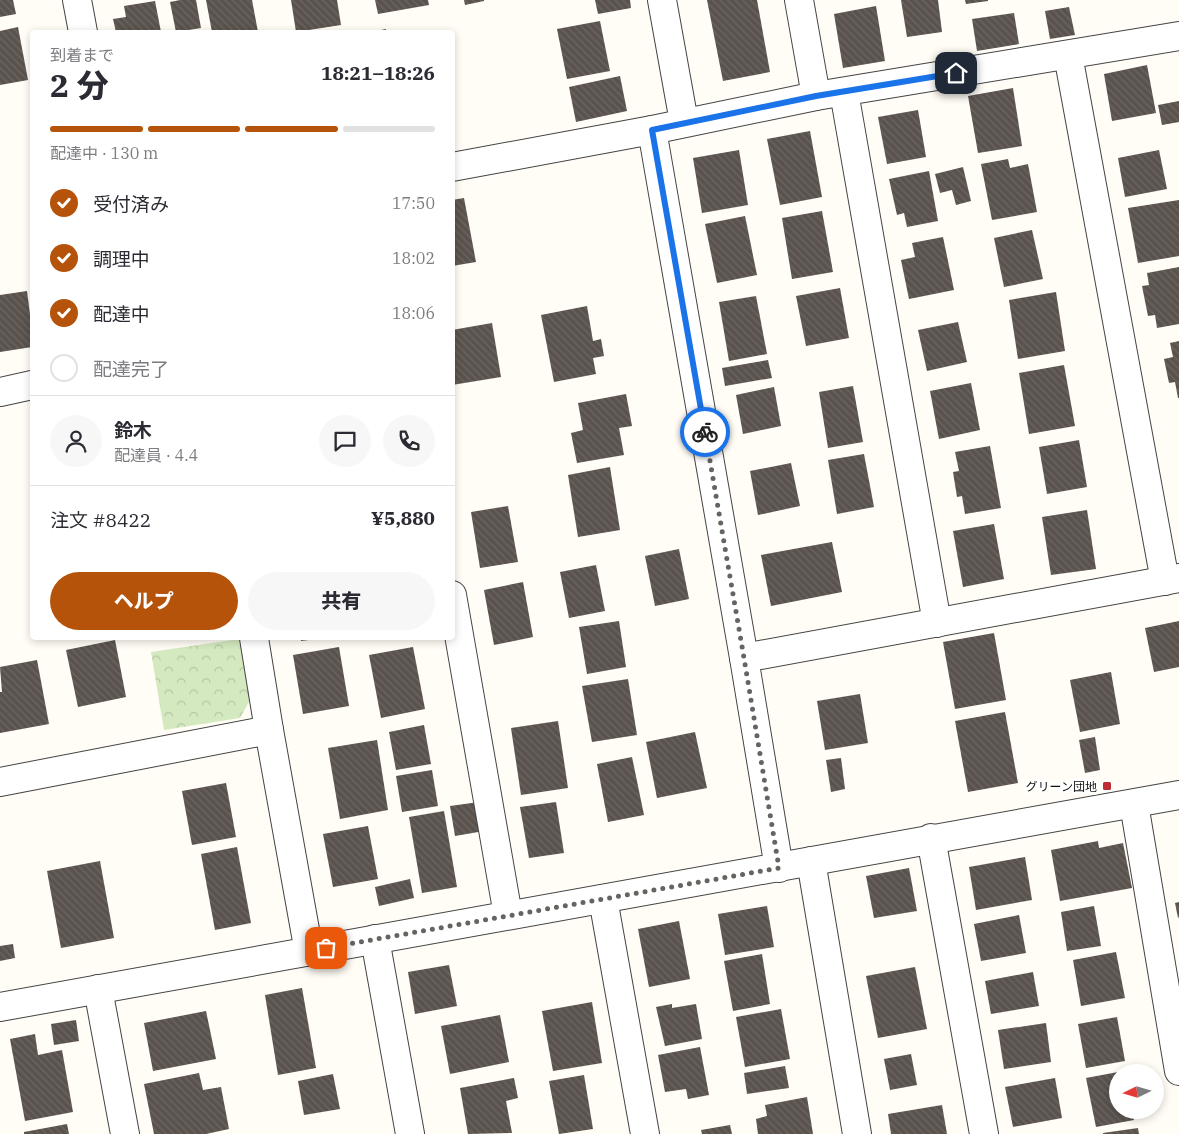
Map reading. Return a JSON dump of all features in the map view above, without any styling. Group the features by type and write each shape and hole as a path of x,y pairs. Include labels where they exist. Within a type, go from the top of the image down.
{"street":[{"path":"662,0 684,122"},
{"path":"800,0 816,96"},
{"path":"83,1 83,30"},
{"path":"455,166 652,130 816,96 1179,36"},
{"path":"744,658 1172,579 1068,55"},
{"path":"844,92 937,623"},
{"path":"652,130 779,868"},
{"path":"0,392 30,385"},
{"path":"455,612 508,915"},
{"path":"254,640 309,952"},
{"path":"0,782 269,730"},
{"path":"0,1007 779,868 931,838 1179,795"},
{"path":"1134,804 1179,1071"},
{"path":"931,838 984,1134"},
{"path":"811,861 858,1134"},
{"path":"603,899 645,1134"},
{"path":"375,939 410,1134"},
{"path":"98,989 125,1134"}],"green space":[{"path":"239,640 250,700 240,718 164,730 151,652"}],"building":[{"path":"0,0 13,0 16,14 0,17"},
{"path":"196,0 201,28 176,30 170,2"},
{"path":"206,0 252,0 258,30 212,30"},
{"path":"291,0 337,0 341,25 296,30"},
{"path":"375,0 428,0 429,5 378,14"},
{"path":"464,0 484,0 484,1 465,5"},
{"path":"595,0 630,0 631,8 598,14"},
{"path":"707,0 757,0 770,72 723,81"},
{"path":"901,0 938,0 942,32 907,37"},
{"path":"965,0 988,0 988,1 966,4"},
{"path":"155,1 161,30 116,30 113,19 126,17 124,6"},
{"path":"876,6 885,61 843,68 834,14"},
{"path":"1069,7 1075,35 1050,39 1045,11"},
{"path":"1014,13 1019,44 977,51 972,19"},
{"path":"600,21 610,71 567,79 557,29"},
{"path":"18,27 28,80 0,85 0,31"},
{"path":"1147,65 1156,113 1112,121 1104,74"},
{"path":"620,76 627,111 576,122 569,87"},
{"path":"1013,88 1022,146 978,153 968,96"},
{"path":"1179,101 1179,122 1162,125 1158,105"},
{"path":"918,110 926,157 887,164 878,117"},
{"path":"810,131 822,197 780,205 767,139"},
{"path":"739,150 748,205 702,213 693,158"},
{"path":"1159,150 1167,189 1125,197 1118,158"},
{"path":"1008,159 1010,168 1028,164 1037,212 992,220 981,164"},
{"path":"963,167 971,201 956,205 952,190 940,193 935,174"},
{"path":"929,171 938,221 907,227 904,213 897,215 889,179"},
{"path":"464,198 476,262 455,266 455,200"},
{"path":"1179,200 1179,256 1138,263 1128,208"},
{"path":"822,211 833,272 792,279 782,218"},
{"path":"745,216 757,275 717,283 705,224"},
{"path":"1032,230 1043,279 1004,287 994,238"},
{"path":"943,237 954,290 909,299 901,260 915,257 912,243"},
{"path":"1179,267 1179,324 1157,328 1155,315 1148,316 1142,286 1149,285 1147,273"},
{"path":"840,288 849,338 806,346 796,296"},
{"path":"27,291 30,314 30,347 0,352 0,295"},
{"path":"1056,292 1065,351 1018,359 1009,300"},
{"path":"756,296 767,354 729,361 719,302"},
{"path":"587,306 593,341 601,339 604,356 593,358 596,374 554,382 541,315"},
{"path":"958,322 967,362 927,371 918,330"},
{"path":"492,323 501,377 455,385 455,329"},
{"path":"1179,341 1178,398 1175,382 1169,383 1164,359 1173,357 1170,343"},
{"path":"768,360 772,378 725,386 722,368"},
{"path":"1064,365 1075,426 1029,434 1019,373"},
{"path":"971,383 980,430 939,439 930,391"},
{"path":"853,386 863,442 828,448 819,392"},
{"path":"774,387 781,426 743,434 736,395"},
{"path":"626,394 632,426 619,428 624,455 577,463 571,433 583,430 578,403"},
{"path":"1079,440 1087,487 1047,494 1039,447"},
{"path":"990,446 1001,508 965,514 962,496 957,497 953,472 959,471 955,452"},
{"path":"864,454 874,507 837,514 828,460"},
{"path":"791,463 800,506 758,515 750,471"},
{"path":"610,467 620,530 578,537 568,475"},
{"path":"508,506 518,562 480,568 471,512"},
{"path":"1087,510 1096,569 1051,575 1042,517"},
{"path":"994,524 1004,579 963,587 953,531"},
{"path":"832,542 842,592 771,606 761,555"},
{"path":"679,549 689,599 655,606 645,556"},
{"path":"596,565 605,611 569,618 560,572"},
{"path":"523,582 533,637 494,645 484,590"},
{"path":"619,621 626,667 587,674 579,627"},
{"path":"1179,621 1179,667 1154,672 1145,628"},
{"path":"994,633 1006,700 955,709 943,642"},
{"path":"115,640 126,697 78,707 66,650"},
{"path":"339,647 349,706 303,714 293,655"},
{"path":"413,647 425,709 381,718 369,655"},
{"path":"37,660 49,724 0,733 0,692 2,692 0,667"},
{"path":"1111,672 1120,724 1080,732 1070,680"},
{"path":"628,679 637,735 592,742 582,686"},
{"path":"860,694 868,743 825,750 817,701"},
{"path":"1005,712 1018,783 968,792 955,721"},
{"path":"558,721 568,788 521,795 511,728"},
{"path":"424,725 431,764 396,770 389,732"},
{"path":"695,732 707,788 657,798 646,742"},
{"path":"1095,737 1100,770 1085,773 1079,740"},
{"path":"377,740 388,810 340,819 328,748"},
{"path":"632,757 644,815 608,822 597,764"},
{"path":"841,758 845,789 831,792 826,760"},
{"path":"432,770 438,806 402,812 396,776"},
{"path":"226,783 236,837 192,845 182,791"},
{"path":"479,802 484,831 455,836 450,806"},
{"path":"556,802 564,853 529,858 520,807"},
{"path":"444,811 457,887 422,893 409,817"},
{"path":"368,826 378,879 333,887 323,834"},
{"path":"1098,841 1099,848 1123,843 1132,888 1060,901 1051,850"},
{"path":"237,847 251,923 215,930 201,854"},
{"path":"1025,857 1032,900 976,910 969,867"},
{"path":"100,861 114,938 61,948 47,871"},
{"path":"909,868 917,911 874,918 866,876"},
{"path":"410,879 414,898 379,906 375,887"},
{"path":"1179,902 1179,917 1178,918 1175,903"},
{"path":"767,906 774,947 725,955 718,914"},
{"path":"1094,906 1101,946 1067,951 1061,912"},
{"path":"1019,915 1026,953 981,961 974,924"},
{"path":"679,921 690,979 649,987 638,929"},
{"path":"13,944 15,958 0,961 0,946"},
{"path":"1116,952 1125,998 1081,1006 1073,960"},
{"path":"762,954 770,1004 733,1011 724,961"},
{"path":"449,965 457,1006 415,1014 408,972"},
{"path":"915,967 927,1029 878,1038 866,976"},
{"path":"1033,972 1039,1006 991,1014 985,981"},
{"path":"302,988 316,1068 278,1075 265,995"},
{"path":"592,1002 602,1063 553,1071 542,1011"},
{"path":"672,1004 672,1008 696,1004 702,1039 665,1046 656,1007"},
{"path":"781,1009 790,1059 745,1067 736,1017"},
{"path":"206,1011 216,1059 153,1071 144,1023"},
{"path":"500,1015 509,1062 450,1074 441,1026"},
{"path":"1117,1017 1125,1061 1086,1068 1078,1024"},
{"path":"76,1020 79,1041 54,1045 51,1024"},
{"path":"1046,1023 1051,1062 1004,1069 998,1030"},
{"path":"35,1034 38,1055 62,1050 73,1112 25,1121 10,1039"},
{"path":"700,1047 709,1095 688,1099 686,1089 665,1092 658,1055"},
{"path":"911,1054 917,1085 890,1090 884,1059"},
{"path":"785,1066 789,1088 747,1094 744,1073"},
{"path":"199,1073 203,1090 221,1087 229,1129 206,1134 154,1134 144,1084"},
{"path":"333,1074 340,1109 304,1115 298,1081"},
{"path":"1109,1074 1109,1119 1134,1120 1096,1127 1086,1078"},
{"path":"584,1075 593,1129 559,1134 549,1081"},
{"path":"514,1078 518,1098 506,1101 512,1133 468,1134 460,1088"},
{"path":"1055,1078 1062,1118 1013,1127 1005,1087"},
{"path":"807,1097 813,1134 758,1134 756,1119 767,1116 765,1105"},
{"path":"942,1105 947,1134 891,1134 888,1114"},
{"path":"67,1124 69,1134 24,1134 24,1132"},
{"path":"730,1125 732,1134 702,1134 701,1130"},
{"path":"1138,1128 1139,1134 1103,1134 1103,1133"}],"way so far":[{"path":"326,948 779,868 705,432"}],"place":[{"name":"グリーン団地","path":"1107,786"}],"route":[{"path":"705,432 652,130 816,96 956,73"}]}
